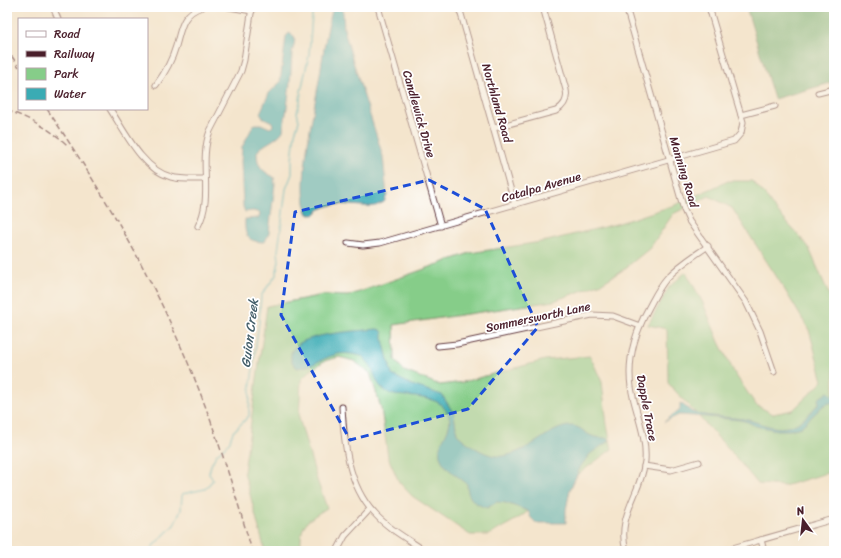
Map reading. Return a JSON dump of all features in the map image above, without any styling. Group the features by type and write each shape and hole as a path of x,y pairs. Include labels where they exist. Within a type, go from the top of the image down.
{"street":[{"path":"53,7 58,18"},
{"path":"156,85 167,69 176,46 180,27 193,11 202,7"},
{"path":"198,226 203,217 206,194 204,155 206,141 241,71 252,9 229,7"},
{"name":"Candlewick Drive","path":"378,7 441,226"},
{"name":"Northland Road","path":"459,7 515,205"},
{"path":"494,128 556,111 561,108 566,101 567,93 543,7"},
{"name":"Manning Road","path":"626,7 684,210 746,302 760,332 774,372"},
{"path":"710,7 741,115 775,106"},
{"path":"818,93 834,89"},
{"path":"111,110 141,155 152,167 171,177 183,179 205,179"},
{"name":"Catalpa Avenue","path":"348,243 363,245 380,243 731,143 737,139 743,130 741,115"},
{"name":"Dapple Trace","path":"626,551 623,537 625,520 629,506 639,484 644,466 645,447 644,435 633,394 630,376 632,349 640,326 654,296 665,281 680,266 708,246"},
{"name":"Sommersworth Lane","path":"438,346 457,344 592,315 613,316 640,326"},
{"path":"342,407 345,441 352,471 359,491 370,509 388,525 426,551"},
{"path":"644,466 671,470 698,462"},
{"path":"337,551 345,536 370,509"},
{"path":"722,551 834,519"},
{"path":"761,540 764,551"}],"highlighted area":[{"path":"429,180 485,209 538,327 468,409 350,440 281,315 295,212"}],"green space":[{"path":"746,7 834,7 834,82 774,99"},
{"path":"728,181 752,181 765,195 773,207 808,246 834,306 834,471 784,486 758,484 732,453 668,383 667,329 648,325 669,287 686,272 703,303 719,342 735,374 756,405 773,414 793,410 823,381 809,330 780,282 732,208 709,196 673,214 650,248 623,270 602,283 554,301 394,325 395,360 404,371 440,385 463,382 545,360 590,356 602,382 607,425 612,449 519,518 489,535 470,535 412,496 399,482 388,457 381,408 370,373 354,361 339,357 324,361 310,371 301,380 299,418 317,480 327,508 305,524 302,534 301,551 265,551 244,472 267,306 323,295 348,296 470,253 547,241 616,224 675,205"}],"water":[{"path":"333,7 340,7 343,12 344,29 352,58 383,156 387,195 384,202 375,206 343,204 327,206 314,215 308,214 305,202 305,168 310,129 328,25"},
{"path":"289,33 294,36 295,40 283,131 257,152 258,161 261,168 266,173 274,177 275,184 269,233 265,242 259,242 250,239 245,230 245,219 259,218 260,213 253,211 245,212 243,207 241,162 242,147 254,124 261,124 270,128 273,126 272,122 262,117 260,113 269,93 280,82 286,36"},
{"path":"377,329 381,330 383,333 383,340 392,375 412,385 442,395 454,414 457,434 484,453 497,456 508,455 525,448 555,430 570,426 578,428 594,437 610,440 590,454 581,466 570,490 566,510 566,523 536,523 531,518 528,511 506,503 497,502 487,508 478,505 470,497 467,484 447,468 441,460 441,445 450,423 447,412 444,408 439,403 432,400 394,395 386,391 379,385 370,365 362,356 337,354 312,365 297,368 291,361 292,350 301,342 321,336"},
{"path":"828,392 834,396 833,402 824,405 801,427 790,430 777,430 755,426 740,420 679,415 664,422 680,409 680,403 695,413 745,419 782,428 792,426 805,418 819,403 818,399"}],"waterway":[{"name":"Guion Creek","path":"152,551 152,547 174,525 181,510 182,494 205,489 213,480 209,473 216,455 229,443 233,432 249,416 250,392 261,296 276,275 279,261 278,251 286,189 292,174 295,133 299,121 297,112 309,55 314,7"}],"railway":[{"path":"7,49 18,66"},
{"path":"7,110 55,134 68,146"},
{"path":"48,110 84,165 118,222 134,250 164,310 210,418 228,471 252,551"}]}
